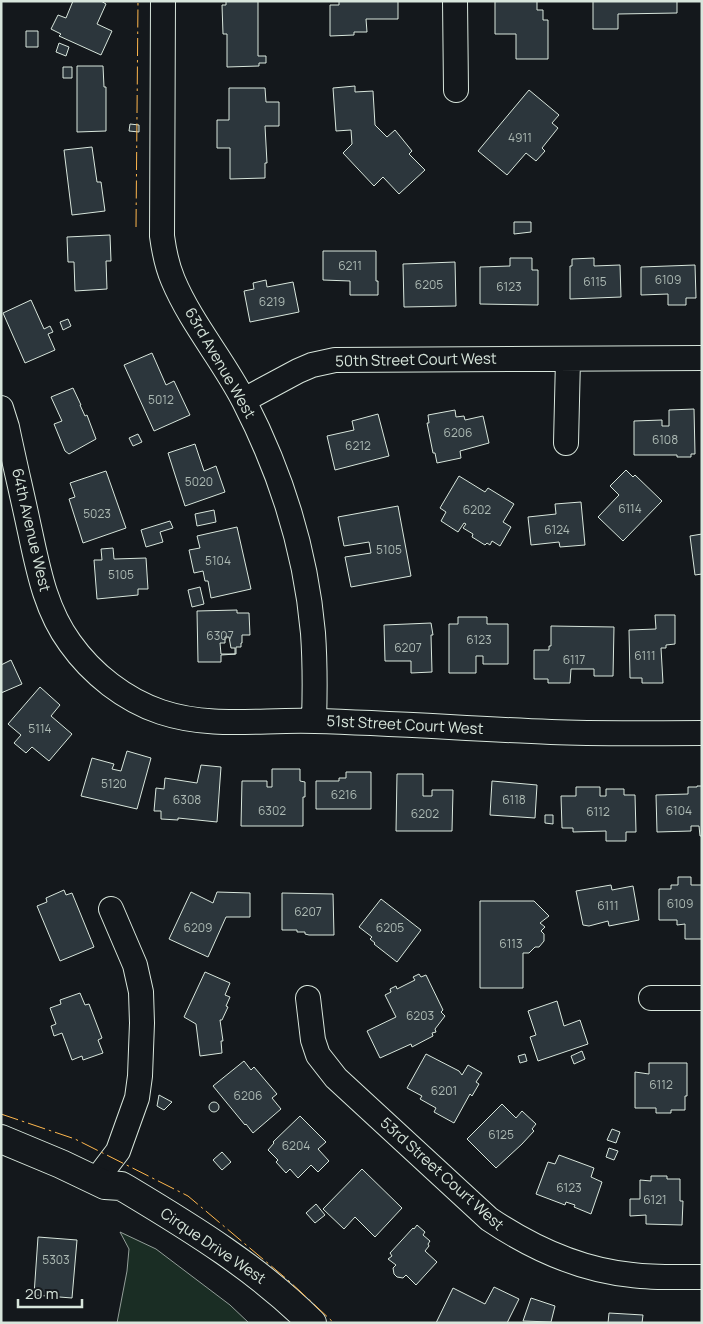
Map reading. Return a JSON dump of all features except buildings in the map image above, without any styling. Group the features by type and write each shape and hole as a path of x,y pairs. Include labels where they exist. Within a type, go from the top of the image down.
{"main road":[{"name":"Cirque Drive West","path":"1,1139 100,1182 121,1186 196,1231 232,1256 267,1282 312,1323"},
{"name":"Cirque Drive West","path":"100,1182 113,1202 188,1247 259,1298 288,1323"}],"street":[{"name":"63rd Avenue West","path":"163,1 162,236 166,258 173,280 183,300 244,400 276,474 289,513 300,552 312,632 315,673 314,720"},
{"path":"455,1 456,90"},
{"path":"566,443 568,358"},
{"name":"50th Street Court West","path":"244,400 298,371 312,365 335,360 702,358"},
{"name":"64th Avenue West","path":"1,408 7,427 42,585 54,616 70,643 91,668 115,688"},
{"name":"51st Street Court West","path":"115,688 130,698 159,711 186,719 214,723 314,720 552,732 702,733"},
{"path":"100,1182 118,1151 137,1098 140,1076 141,992 135,966 111,909"},
{"name":"53rd Street Court West","path":"308,998 312,1040 318,1055 336,1078 489,1219 516,1237 543,1251 575,1263 632,1275 702,1277"},
{"path":"651,998 702,998"}],"green space":[{"path":"120,1232 156,1249 230,1305 249,1323 117,1323 127,1271 129,1249"}],"power":[{"path":"136,227 138,1"},
{"path":"1,1114 75,1139 188,1196 289,1281 334,1323"}]}
